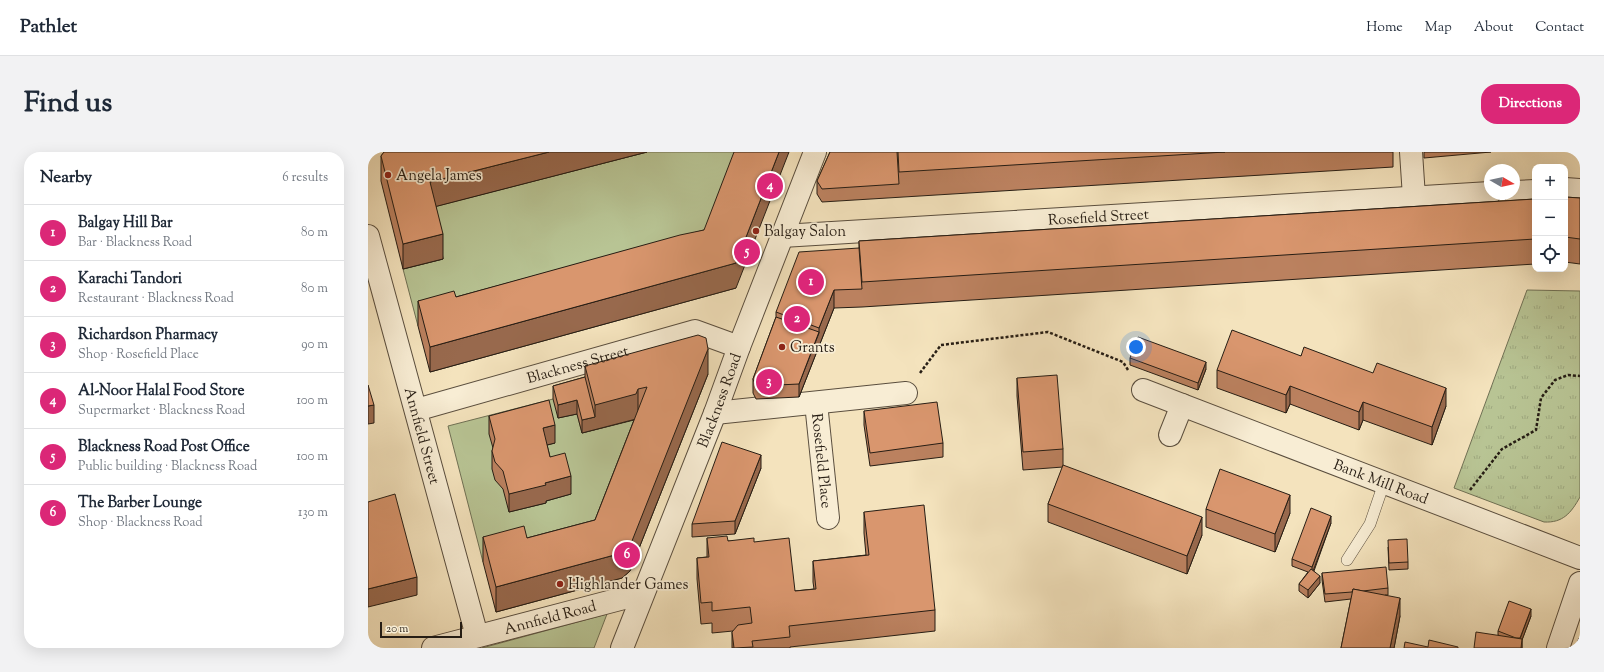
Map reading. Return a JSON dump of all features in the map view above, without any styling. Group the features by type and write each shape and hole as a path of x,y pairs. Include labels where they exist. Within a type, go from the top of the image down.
{"street":[{"name":"Blackness Road","path":"622,648 715,414 739,347 815,152"},
{"path":"1411,152 1414,197"},
{"path":"1568,189 1580,190"},
{"path":"1520,192 1532,191"},
{"name":"Rosefield Street","path":"782,236 1484,193"},
{"name":"Annfield Street","path":"368,236 477,636"},
{"name":"Blackness Street","path":"416,410 695,331 739,347"},
{"name":"Bank Mill Road","path":"1143,390 1580,558"},
{"name":"Rosefield Place","path":"715,414 906,393"},
{"name":"Rosefield Place","path":"816,403 828,518"},
{"path":"1170,435 1182,405"},
{"path":"1558,648 1580,583"},
{"name":"Annfield Road","path":"434,648 643,593"}],"lane":[{"path":"1347,560 1370,524 1384,483"}],"path":[{"path":"906,393 941,345 1048,332 1123,362 1143,390"},
{"path":"1459,511 1468,494 1502,449 1536,430 1541,398 1555,380 1568,375 1580,376"}],"green space":[{"path":"647,152 744,152 704,255 418,326 403,269 443,259 430,208"},
{"path":"1527,290 1580,291 1580,497 1566,516 1551,522 1544,522 1454,488"},
{"path":"553,399 577,414 582,433 636,419 595,545 523,551 483,562 448,426"},
{"path":"607,614 594,648 482,648"}],"building":[{"path":"384,152 549,152 430,182 443,234 403,244 381,156"},
{"path":"734,152 779,152 736,263 430,347 418,301 454,291 456,297 680,235 704,230"},
{"path":"830,152 897,152 899,184 822,189 817,181"},
{"path":"898,152 1225,152 899,172"},
{"path":"1568,197 1580,198 1580,239 1568,237"},
{"path":"1532,199 1532,239 862,282 859,241"},
{"path":"859,248 862,289 834,290 819,328 776,312 799,252"},
{"path":"776,317 819,332 799,384 756,386 753,379"},
{"path":"1232,330 1301,356 1304,347 1373,373 1377,363 1446,388 1432,427 1363,402 1359,412 1290,386 1286,395 1217,370"},
{"path":"698,335 706,338 708,349 630,546 622,553 496,587 483,537 524,526 527,538 595,520 647,387 638,389 636,394 595,405 585,366"},
{"path":"1138,337 1206,362 1198,383 1130,358"},
{"path":"1057,375 1063,449 1023,452 1017,378"},
{"path":"585,377 595,417 582,420 577,400 558,405 553,386"},
{"path":"368,385 374,405 368,406"},
{"path":"549,400 555,425 543,428 550,457 565,453 571,476 545,483 546,485 509,494 503,471 495,462 492,451 495,439 489,416"},
{"path":"937,402 943,443 870,453 864,411"},
{"path":"722,442 761,455 735,521 692,524"},
{"path":"1063,465 1202,517 1187,556 1048,504"},
{"path":"1220,469 1290,495 1275,534 1206,509"},
{"path":"395,494 417,577 368,589 368,502"},
{"path":"924,505 935,610 789,626 790,637 752,641 753,647 734,648 732,632 738,625 752,623 750,607 712,611 712,602 701,603 697,558 709,557 707,538 727,536 728,541 754,538 754,542 789,538 795,591 816,589 813,561 869,555 864,512"},
{"path":"1311,508 1331,516 1312,567 1292,559"},
{"path":"1407,539 1408,562 1389,563 1388,540"},
{"path":"1386,567 1388,588 1363,591 1353,589 1352,592 1325,594 1322,573"},
{"path":"1311,569 1320,576 1308,590 1299,584"},
{"path":"1353,589 1400,598 1390,648 1341,648"},
{"path":"1509,601 1531,609 1520,638 1516,638 1498,631"},
{"path":"1476,632 1522,639 1521,648 1474,648"},
{"path":"1579,638 1580,648 1575,648"},
{"path":"1429,640 1458,648 1404,648 1405,642 1428,647"}],"place":[{"name":"Angela James","path":"388,175"},
{"name":"Al-Noor Halal Food Store","path":"770,186"},
{"name":"Balgay Salon","path":"756,231"},
{"name":"Blackness Road Post Office","path":"747,252"},
{"name":"Balgay Hill Bar","path":"811,282"},
{"name":"Karachi Tandori","path":"797,319"},
{"name":"Grants","path":"782,347"},
{"name":"Richardson Pharmacy","path":"769,382"},
{"name":"The Barber Lounge","path":"627,555"},
{"name":"Highlander Games","path":"560,584"}]}
